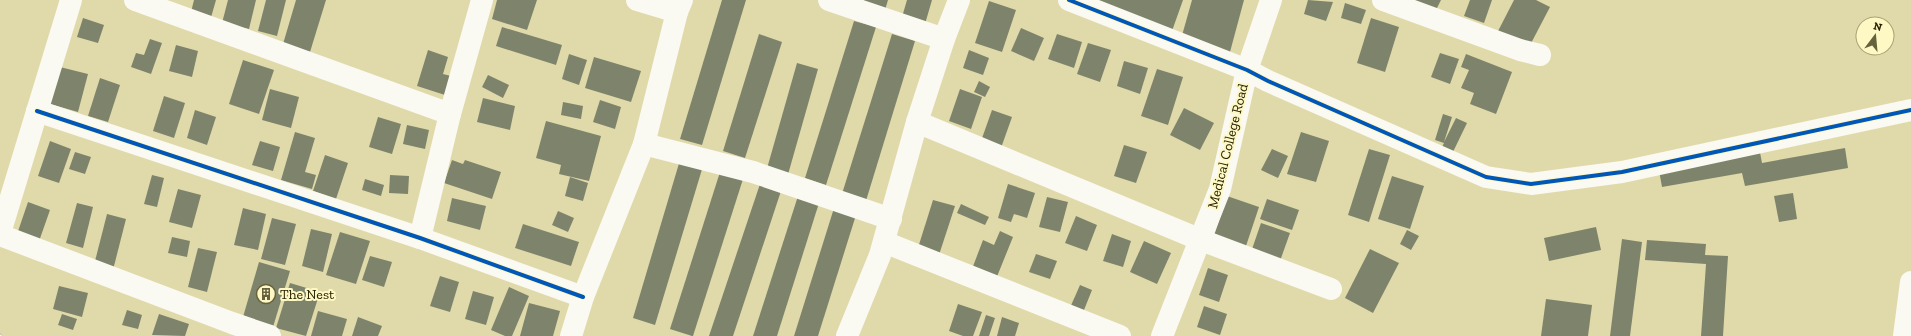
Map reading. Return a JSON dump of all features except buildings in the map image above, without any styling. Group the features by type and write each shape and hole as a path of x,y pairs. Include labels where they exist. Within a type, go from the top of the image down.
{"street":[{"path":"71,0 0,234 230,330 270,336"},
{"path":"135,0 450,114"},
{"path":"420,238 450,114 482,0"},
{"path":"571,336 584,297 644,144 680,6 637,0"},
{"path":"829,0 944,39"},
{"path":"847,336 892,219 917,122 944,39 959,0"},
{"path":"1069,0 1247,70 1268,81 1486,177 1531,184 1622,172 1911,110"},
{"name":"Medical College Road","path":"1162,336 1220,189 1247,70 1271,0"},
{"path":"1383,0 1520,50 1540,55"},
{"path":"37,111 420,238 584,297"},
{"path":"917,122 1200,240 1331,289"},
{"path":"644,144 753,172 892,219"},
{"path":"884,242 1120,336"},
{"path":"1904,336 1911,282"}],"cycle path":[{"path":"1069,0 1247,70 1268,81 1486,177 1531,184 1622,172 1911,110"},
{"path":"37,111 420,238 583,297"}],"place":[{"name":"The Nest","path":"266,294"}]}
